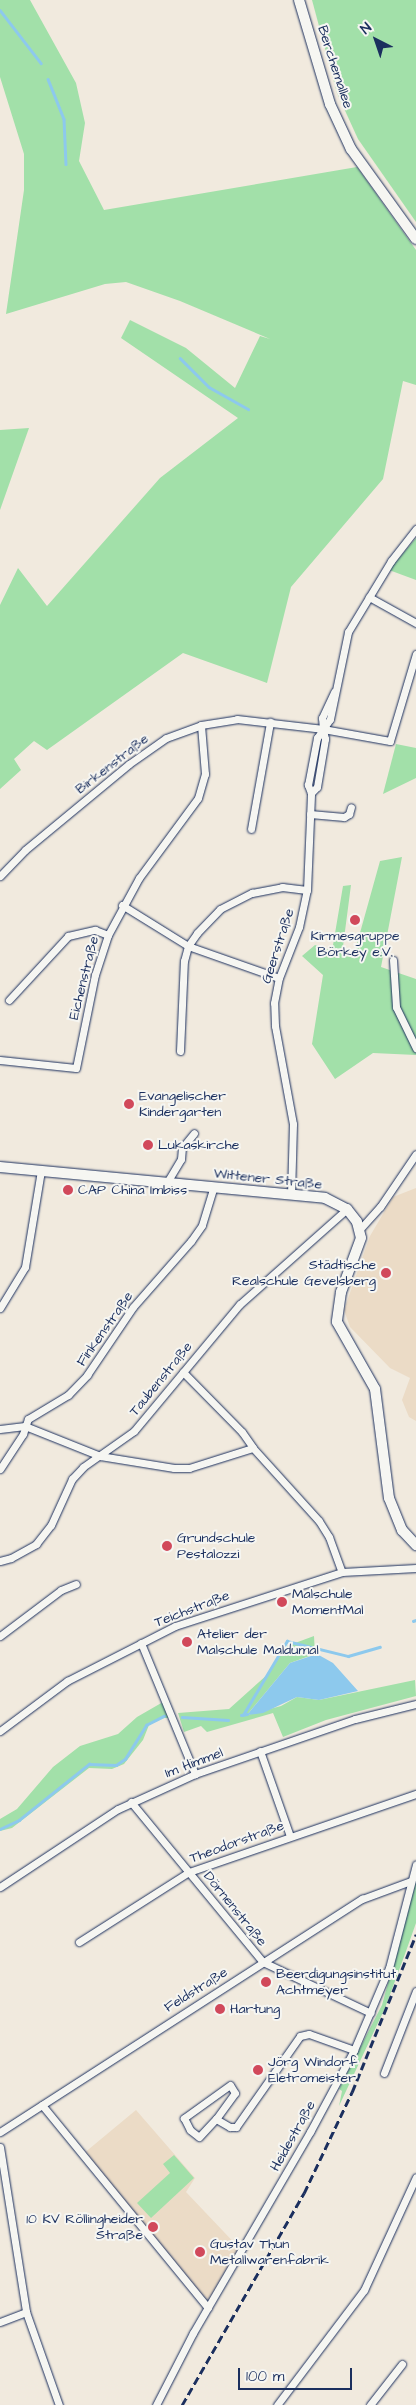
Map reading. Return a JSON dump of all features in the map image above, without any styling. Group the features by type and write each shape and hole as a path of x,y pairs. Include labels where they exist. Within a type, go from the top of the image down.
{"main road":[{"name":"Berchemallee","path":"299,0 330,104 351,149 416,239"},
{"name":"Wittener Straße","path":"0,1167 325,1198 347,1210 360,1229"},
{"path":"360,1229 360,1246 341,1292 337,1322 375,1389 389,1498 402,1530 416,1545"}],"street":[{"name":"Geerstraße","path":"291,1195 293,1124 273,1013 279,978 300,927 307,890 311,793 316,787 325,740 323,729 330,719 334,692 348,632 369,597 416,529"},
{"path":"369,597 416,623"},
{"name":"Birkenstraße","path":"0,876 25,850 129,764 166,738 201,725 237,719 323,729 390,741 416,654"},
{"path":"251,829 270,722"},
{"name":"Eichenstraße","path":"0,1060 76,1068 95,975 108,935 122,905 198,798 205,774 201,725"},
{"path":"310,814 344,817 349,814 351,807"},
{"path":"180,1051 182,981 188,946 212,917 245,896 282,887 307,890"},
{"path":"122,905 188,946 279,978"},
{"path":"9,1000 68,936 95,930 108,935"},
{"path":"393,960 396,1007 416,1048"},
{"path":"166,1184 181,1159 182,1148 194,1133"},
{"path":"360,1229 380,1206 416,1154"},
{"path":"0,1308 25,1267 40,1170"},
{"name":"Finkenstraße","path":"0,1469 28,1419 68,1395 87,1376 134,1307 202,1225 213,1188"},
{"name":"Taubenstraße","path":"0,1561 36,1544 51,1525 72,1479 83,1467 100,1456 147,1418 240,1304 347,1210"},
{"path":"183,1372 242,1432 253,1448 319,1521 329,1537 342,1572"},
{"path":"0,1430 25,1426 100,1456 189,1468 253,1448"},
{"name":"Teichstraße","path":"0,1731 67,1681 141,1643 210,1613 342,1572 416,1568"},
{"path":"0,1636 60,1590 76,1584"},
{"path":"141,1643 195,1774"},
{"name":"Im Himmel","path":"0,1887 131,1802 195,1774 260,1751 355,1719 416,1704"},
{"path":"260,1751 290,1836"},
{"name":"Theodorstraße","path":"79,1942 190,1872 416,1794"},
{"name":"Dörnenstraße","path":"131,1802 263,1962 371,2013"},
{"name":"Heidestraße","path":"156,2405 208,2308 354,2050 389,1968 416,1864"},
{"name":"Feldstraße","path":"0,2132 362,1899 411,1881"},
{"path":"384,2072 416,1991"},
{"path":"216,2118 230,2127 238,2125 300,2036 309,2034 354,2050"},
{"path":"230,2085 235,2093 216,2118 199,2137 190,2130 184,2118 230,2085"},
{"path":"42,2105 208,2308"},
{"path":"0,2147 3,2186 26,2312 59,2405"},
{"path":"277,2405 364,2290 416,2177"},
{"path":"0,2322 26,2312"},
{"path":"370,2405 402,2364"}],"shaded area":[{"name":"Städtische Realschule Gevelsberg","path":"416,1188 416,1421 409,1417 402,1400 410,1378 390,1368 350,1327 344,1310 370,1236 393,1197"},
{"path":"136,2110 195,2178 186,2192 242,2251 208,2308 83,2154"}],"green space":[{"path":"0,0 30,0 76,83 85,123 79,161 104,210 357,167 416,250 416,385 403,381 383,479 291,587 267,683 183,653 47,750 34,741 14,759 21,770 0,789 0,605 18,568 47,606 160,478 238,418 121,338 130,320 186,348 235,388 260,336 270,339 180,301 126,282 105,284 6,314 24,190 24,154 0,77"},
{"path":"312,0 416,0 416,222 358,139 337,93"},
{"path":"29,428 0,510 0,430"},
{"path":"416,538 416,580 389,570"},
{"path":"396,744 416,748 416,778 383,794"},
{"path":"402,857 381,967 416,979 416,1055 373,1053 335,1079 312,1044 323,975 302,956 315,945 332,951 343,886 351,885 342,954 353,958 380,861"},
{"path":"314,1636 315,1654 290,1663 247,1715 281,1706 297,1697 319,1700 415,1680 416,1696 326,1720 283,1737 273,1713 207,1732 201,1726 184,1732 178,1713 229,1709 268,1674 287,1646"},
{"path":"163,1702 172,1718 164,1718 149,1725 143,1740 124,1764 112,1769 89,1768 12,1828 0,1831 0,1819 17,1809 53,1767 80,1746 118,1734 137,1717"},
{"path":"416,1881 416,1923 385,2008 339,2106 342,2091 339,2089 382,2005"},
{"path":"174,2155 194,2178 151,2218 137,2203 170,2173 163,2164"}],"water":[{"path":"317,1654 333,1663 358,1691 319,1700 297,1697 263,1713 247,1715 290,1663"}],"waterway":[{"path":"0,10 41,63"},
{"path":"48,79 64,119 66,164"},
{"path":"180,358 209,387 248,409"},
{"path":"243,1715 287,1641 348,1656 380,1647"},
{"path":"241,1715 247,1714"},
{"path":"0,1829 19,1820 89,1764 116,1765 125,1759 146,1725 164,1716"},
{"path":"182,1717 228,1720"}],"railway":[{"path":"182,2405 304,2193 352,2092 416,1934"}],"place":[{"name":"Kirmesgruppe Börkey e.V.","path":"355,920"},
{"name":"Evangelischer Kindergarten","path":"129,1104"},
{"name":"Lukaskirche","path":"148,1145"},
{"name":"CAP China Imbiss","path":"68,1190"},
{"name":"Städtische Realschule Gevelsberg","path":"386,1273"},
{"name":"Grundschule Pestalozzi","path":"167,1546"},
{"name":"Malschule MomentMal","path":"282,1602"},
{"name":"Atelier der Malschule Maldumal","path":"187,1642"},
{"name":"Beerdigungsinstitut Achtmeyer","path":"266,1982"},
{"name":"Hartung","path":"220,2009"},
{"name":"Jörg Windorf Eletromeister","path":"258,2070"},
{"name":"10 KV Röllingheider Straße","path":"153,2227"},
{"name":"Gustav Thun Metallwarenfabrik","path":"200,2252"}]}
